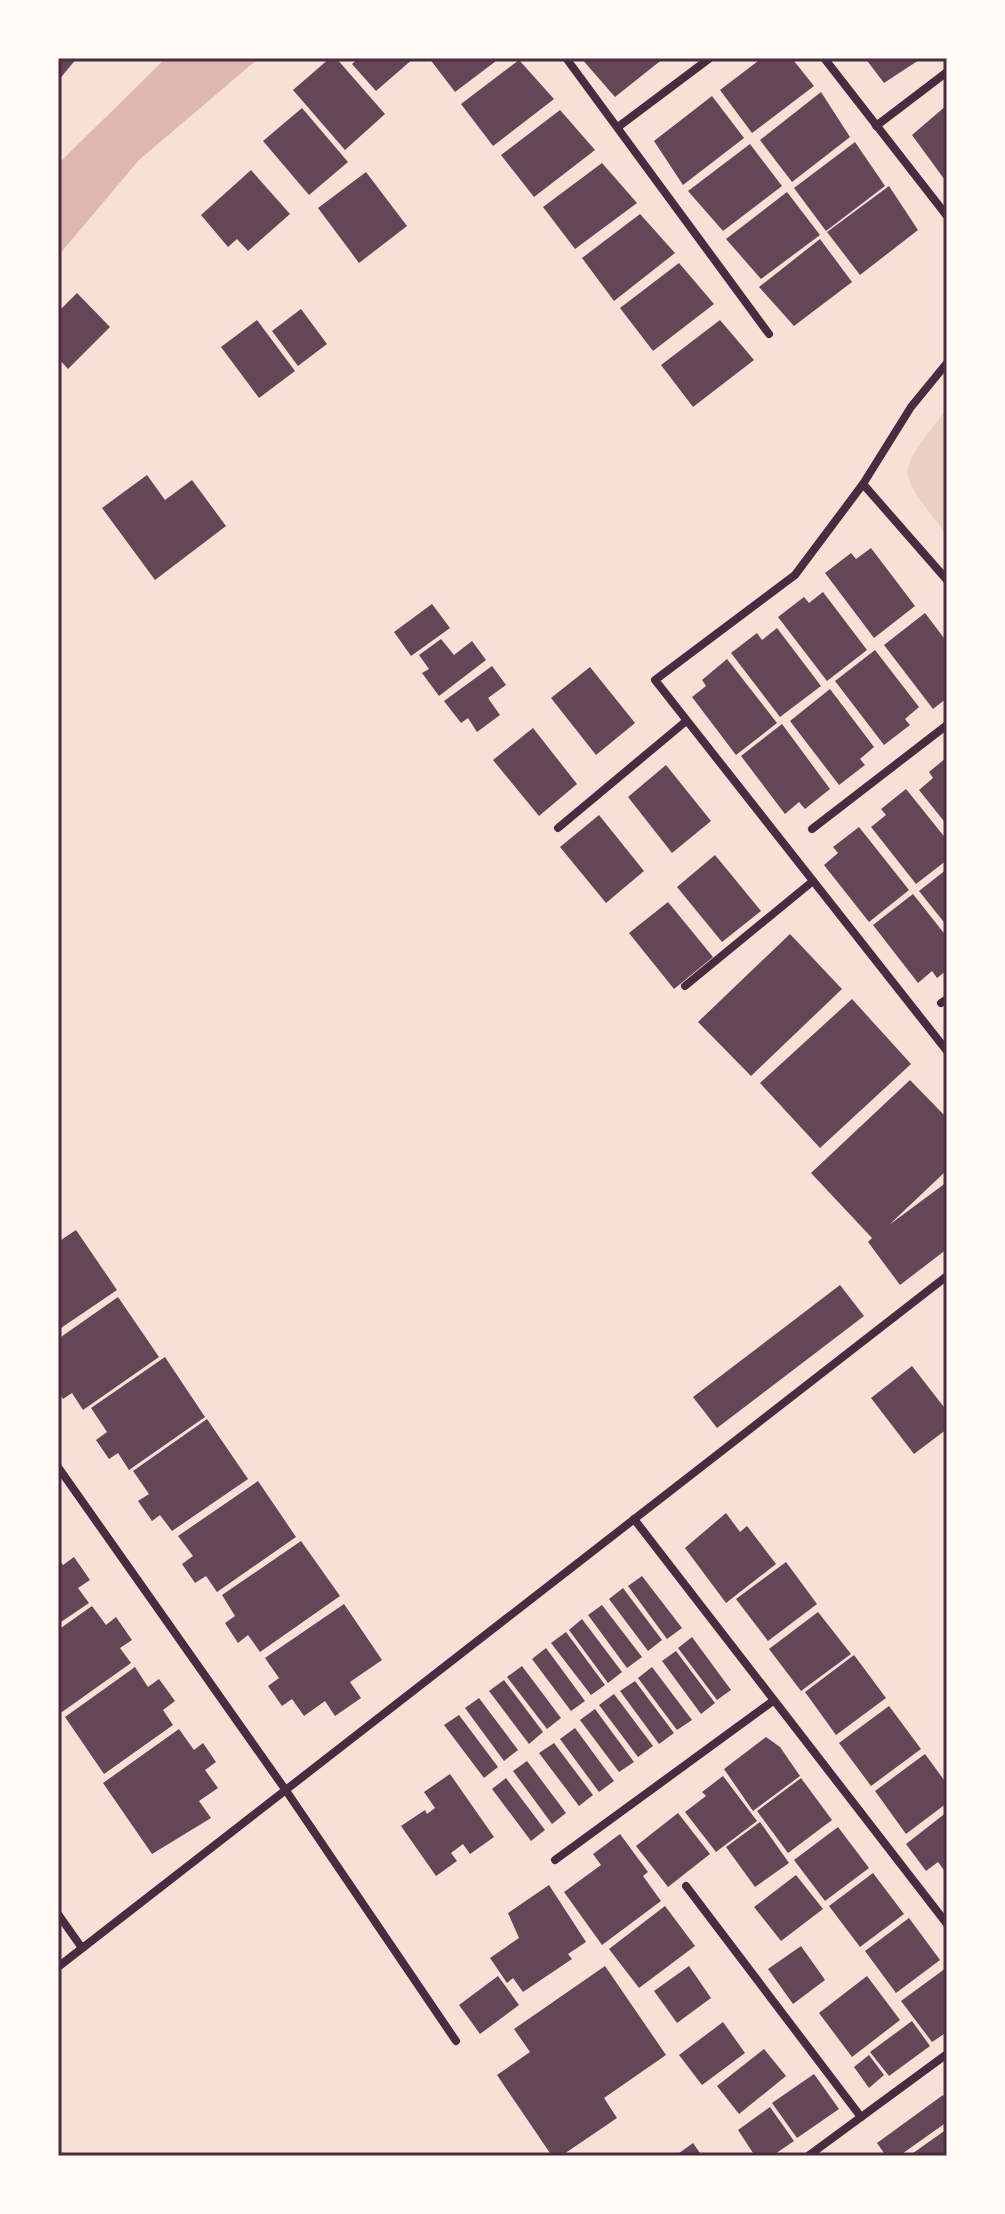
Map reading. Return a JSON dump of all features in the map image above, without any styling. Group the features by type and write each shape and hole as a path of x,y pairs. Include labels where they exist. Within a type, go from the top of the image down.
{"street":[{"path":"566,58 769,334"},
{"path":"618,127 710,58"},
{"path":"824,58 947,216"},
{"path":"876,126 947,72"},
{"path":"947,363 911,407 863,484 795,575 655,680 685,722 947,1051"},
{"path":"863,484 947,580"},
{"path":"558,828 685,722"},
{"path":"812,829 947,725"},
{"path":"685,986 813,881"},
{"path":"58,1967 947,1276"},
{"path":"58,1467 287,1792 456,2041"},
{"path":"634,1519 947,1924"},
{"path":"555,1860 773,1701"},
{"path":"686,1886 861,2117"},
{"path":"58,1914 82,1948"},
{"path":"808,2156 946,2056"}],"shaded area":[{"path":"166,58 259,58 139,160 58,256 58,164"},
{"path":"947,408 947,535 917,495 908,472 910,460"}],"building":[{"path":"58,58 77,58 58,81"},
{"path":"330,58 336,58 385,114 345,150 293,90"},
{"path":"359,58 414,58 376,91 352,64"},
{"path":"429,58 500,58 455,92"},
{"path":"581,58 664,58 615,97"},
{"path":"762,58 794,61 814,86 752,133 720,90"},
{"path":"865,58 922,58 884,83"},
{"path":"519,60 554,99 493,146 461,104"},
{"path":"821,92 850,137 792,182 760,140"},
{"path":"712,96 744,138 683,185 654,141"},
{"path":"947,105 947,183 912,135"},
{"path":"302,108 348,162 309,195 263,141"},
{"path":"560,110 595,150 534,197 501,155"},
{"path":"855,142 885,186 826,231 794,188"},
{"path":"750,144 782,186 723,231 688,191"},
{"path":"602,163 637,203 575,249 543,207"},
{"path":"251,170 290,214 248,251 237,239 228,247 201,215"},
{"path":"366,172 407,226 359,263 318,208"},
{"path":"889,186 918,230 860,275 827,232"},
{"path":"787,192 820,235 761,279 726,239"},
{"path":"640,214 675,253 614,301 582,258"},
{"path":"820,239 852,282 794,326 759,287"},
{"path":"679,263 714,304 653,351 620,308"},
{"path":"77,293 110,327 68,369 58,358 58,312"},
{"path":"301,309 327,344 298,366 272,331"},
{"path":"257,320 295,371 259,398 221,347"},
{"path":"720,320 754,360 693,407 661,365"},
{"path":"147,475 165,500 192,480 226,526 155,580 102,508"},
{"path":"871,548 915,606 874,638 825,573 851,553 856,559"},
{"path":"823,592 867,650 827,681 778,617 804,597 809,603"},
{"path":"432,604 450,628 411,656 394,632"},
{"path":"925,613 947,642 947,698 933,709 884,645"},
{"path":"777,628 821,686 780,717 731,653 757,633 762,640"},
{"path":"441,639 454,655 472,641 486,660 439,696 422,673 429,669 419,655"},
{"path":"875,650 919,707 905,719 910,725 884,745 835,681"},
{"path":"727,659 777,723 736,755 692,697 706,686 702,680"},
{"path":"492,666 506,685 488,698 500,715 477,732 468,718 461,723 444,701"},
{"path":"590,667 635,723 596,755 551,698"},
{"path":"830,689 874,747 860,759 865,765 839,785 790,721"},
{"path":"782,724 830,789 805,809 799,802 785,814 741,756"},
{"path":"533,728 577,784 539,816 493,760"},
{"path":"947,757 947,825 919,790 933,778 929,772"},
{"path":"666,765 711,821 672,853 628,797"},
{"path":"906,789 947,840 947,860 916,884 871,827 886,815 881,809"},
{"path":"599,815 644,871 606,903 560,847"},
{"path":"859,827 909,890 869,922 824,865 838,853 833,847"},
{"path":"715,855 761,911 722,942 677,887"},
{"path":"947,869 947,926 919,891"},
{"path":"913,894 947,937 947,970 937,978 932,971 918,983 873,925"},
{"path":"668,902 713,957 674,989 629,933"},
{"path":"790,934 842,989 751,1076 698,1022"},
{"path":"852,999 911,1064 820,1148 760,1083"},
{"path":"910,1080 947,1118 947,1170 889,1225 947,1182 947,1249 900,1285 868,1242 872,1238 811,1173"},
{"path":"76,1230 117,1290 58,1330 58,1242"},
{"path":"840,1285 864,1316 717,1428 693,1397"},
{"path":"118,1297 159,1357 83,1410 72,1393 63,1399 58,1392 58,1339"},
{"path":"165,1357 205,1417 129,1470 118,1453 109,1459 96,1440 107,1432 91,1408"},
{"path":"912,1366 947,1411 947,1429 914,1454 871,1398"},
{"path":"207,1419 248,1479 172,1531 160,1515 152,1521 138,1501 149,1494 133,1471"},
{"path":"258,1481 296,1537 217,1592 206,1576 195,1583 182,1564 193,1556 178,1536"},
{"path":"726,1513 740,1532 747,1526 776,1564 726,1603 685,1548"},
{"path":"301,1541 340,1596 260,1652 248,1635 238,1643 225,1623 235,1616 222,1595"},
{"path":"74,1557 90,1580 78,1588 89,1603 58,1624 58,1558 63,1565"},
{"path":"786,1562 817,1604 768,1641 736,1599"},
{"path":"642,1576 682,1628 667,1639 628,1586"},
{"path":"623,1588 662,1640 648,1651 609,1599"},
{"path":"344,1604 382,1660 350,1682 361,1698 335,1716 325,1701 304,1716 292,1699 282,1706 268,1686 279,1678 265,1658"},
{"path":"602,1605 642,1657 627,1668 588,1615"},
{"path":"92,1606 106,1625 116,1617 132,1640 120,1648 131,1663 62,1712 58,1707 58,1630"},
{"path":"818,1612 851,1654 801,1691 769,1649"},
{"path":"582,1619 622,1672 608,1683 569,1630"},
{"path":"566,1632 605,1685 591,1695 551,1643"},
{"path":"692,1637 731,1690 717,1700 678,1648"},
{"path":"546,1648 585,1701 571,1711 532,1659"},
{"path":"676,1651 715,1703 701,1714 662,1661"},
{"path":"854,1655 886,1698 836,1735 805,1692"},
{"path":"522,1666 561,1718 547,1729 507,1677"},
{"path":"135,1667 148,1687 159,1679 175,1701 163,1710 173,1725 104,1774 65,1717"},
{"path":"652,1667 692,1720 677,1730 638,1678"},
{"path":"504,1680 543,1732 529,1744 489,1691"},
{"path":"635,1681 674,1733 659,1744 620,1691"},
{"path":"614,1694 653,1746 638,1757 599,1705"},
{"path":"479,1698 518,1750 504,1761 465,1708"},
{"path":"889,1706 921,1749 871,1786 839,1743"},
{"path":"595,1709 634,1762 619,1772 580,1720"},
{"path":"459,1715 498,1767 484,1778 444,1725"},
{"path":"575,1728 614,1781 599,1792 560,1739"},
{"path":"179,1729 194,1750 203,1743 216,1762 205,1770 218,1788 199,1801 211,1818 152,1854 103,1783"},
{"path":"766,1737 780,1747 800,1776 753,1811 724,1769"},
{"path":"554,1743 593,1795 579,1806 539,1753"},
{"path":"925,1754 947,1784 947,1803 906,1834 875,1791"},
{"path":"527,1761 566,1813 552,1824 513,1771"},
{"path":"450,1774 494,1837 470,1854 463,1844 451,1853 457,1861 436,1876 401,1826 425,1810 427,1814 435,1808 424,1792"},
{"path":"723,1776 757,1821 716,1852 685,1812 706,1796 702,1792"},
{"path":"506,1778 545,1830 531,1841 492,1789"},
{"path":"801,1778 832,1820 788,1853 757,1811"},
{"path":"947,1812 947,1874 938,1862 926,1871 906,1844"},
{"path":"678,1813 710,1854 668,1887 636,1846"},
{"path":"760,1822 789,1863 755,1887 726,1847"},
{"path":"838,1827 869,1868 825,1901 794,1860"},
{"path":"620,1834 648,1872 643,1876 661,1901 602,1945 564,1892 601,1865 593,1854"},
{"path":"873,1873 904,1914 860,1947 829,1906"},
{"path":"796,1875 823,1909 781,1941 754,1907"},
{"path":"549,1885 586,1942 568,1954 572,1959 523,1992 513,1978 507,1983 490,1958 519,1938 508,1913"},
{"path":"665,1906 695,1946 639,1988 609,1949"},
{"path":"909,1918 940,1960 896,1993 865,1951"},
{"path":"801,1946 825,1980 793,2004 768,1969"},
{"path":"605,1966 666,2055 604,2098 617,2118 561,2156 552,2156 497,2075 530,2052 514,2029"},
{"path":"689,1966 711,1998 677,2023 654,1991"},
{"path":"946,1968 947,2032 932,2042 901,2001"},
{"path":"498,1976 519,2005 480,2034 459,2005"},
{"path":"867,1976 900,2020 852,2057 819,2013"},
{"path":"912,2021 930,2046 889,2076 870,2052"},
{"path":"723,2022 745,2053 702,2085 679,2055"},
{"path":"764,2049 786,2076 739,2114 717,2086"},
{"path":"869,2055 884,2075 869,2088 854,2067"},
{"path":"814,2074 839,2109 797,2138 772,2103"},
{"path":"943,2095 947,2102 947,2122 899,2156 886,2156 877,2143"},
{"path":"770,2107 794,2141 772,2156 755,2156 738,2130"},
{"path":"947,2129 947,2156 909,2156"},
{"path":"693,2143 702,2156 675,2156"}]}
